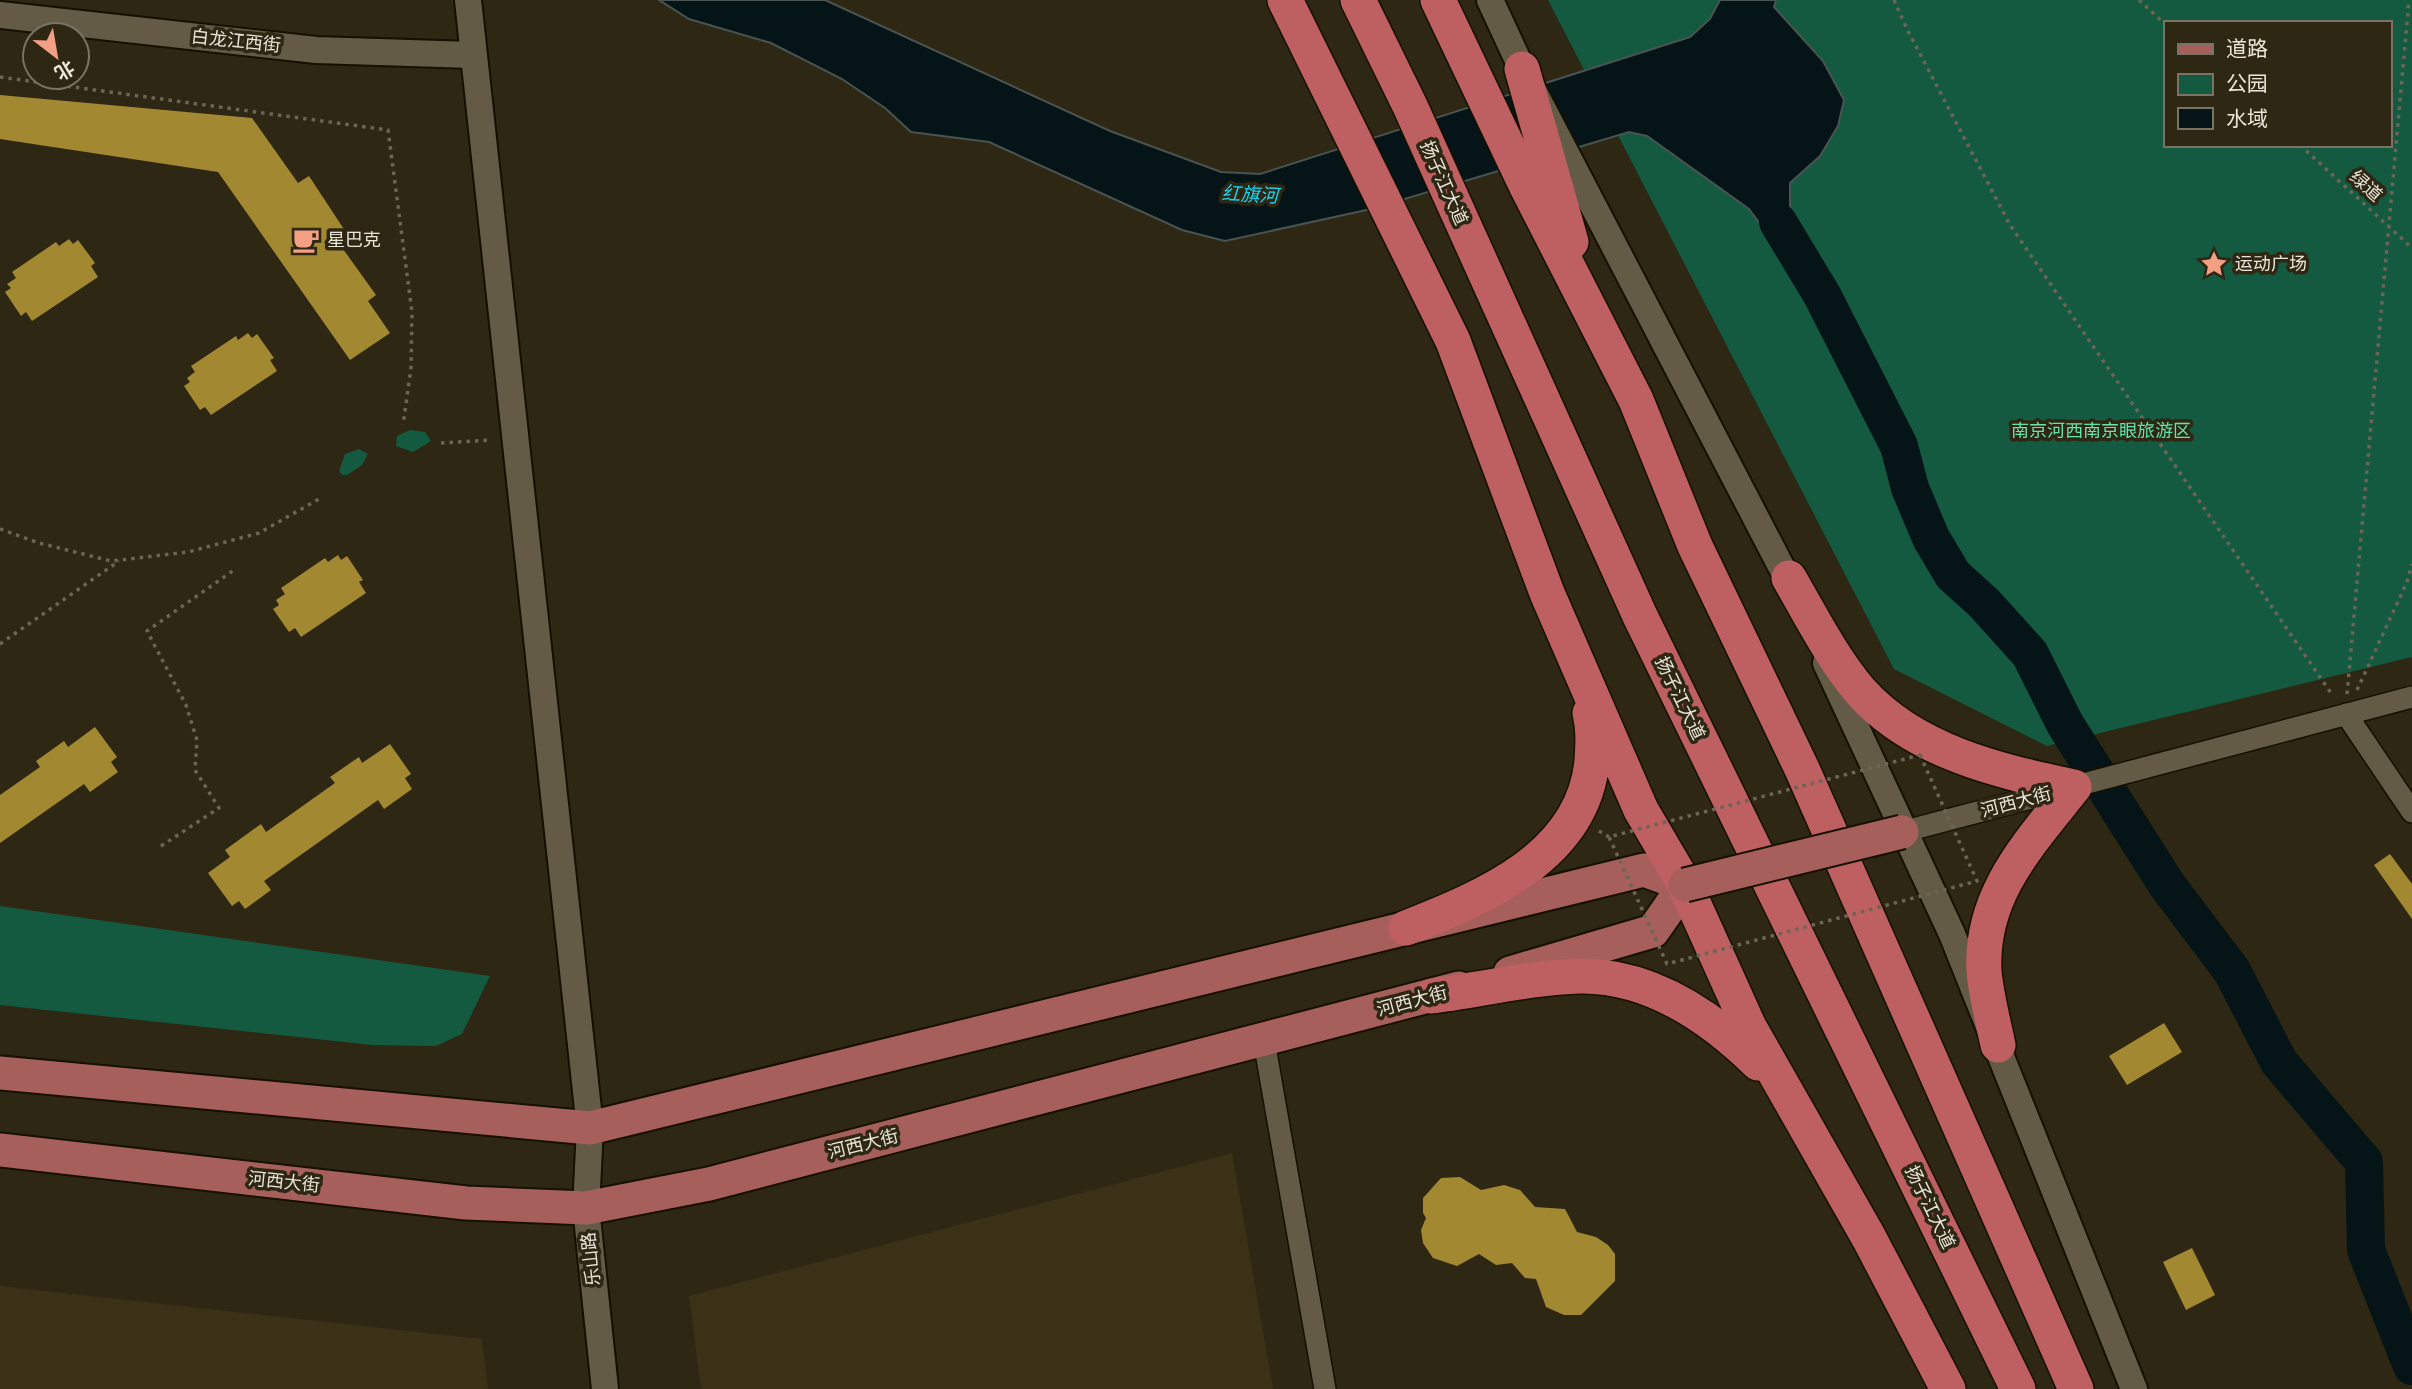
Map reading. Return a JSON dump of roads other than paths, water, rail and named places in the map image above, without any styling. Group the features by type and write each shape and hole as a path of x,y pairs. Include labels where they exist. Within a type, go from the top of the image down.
{"highway":[{"path":"1285,0 1453,341 1547,593 1641,810 1685,885 1749,1027 1948,1389"},
{"name":"扬子江大道","path":"1358,0 1410,106 1640,617 2018,1389"},
{"path":"1438,0 1476,85 1551,174"},
{"path":"1522,69 1591,313 1636,400 1695,546 1802,769 2076,1389"},
{"path":"1789,578 1823,637 1861,692 1897,724 1942,748 1994,770 2075,787 2016,861 1998,890 1991,917 1984,970 1998,1045"},
{"path":"1405,928 1466,904 1510,880 1560,838 1580,808 1590,783 1594,731 1574,656"},
{"path":"1432,996 1581,976 1635,982 1678,1001 1725,1031 1791,1101"}],"main road":[{"name":"河西大街","path":"0,1150 466,1203 586,1209 709,1184 1432,996 1653,931 1685,885 1902,832"},
{"path":"0,1073 590,1128 1644,870 1685,885"}],"street":[{"name":"乐山路","path":"468,0 590,1128 586,1209 605,1389"},
{"path":"1490,0 1522,69"},
{"name":"白龙江西街","path":"0,15 316,50 472,55"},
{"path":"1551,174 1789,578 1902,832 1952,934 2134,1389"},
{"name":"河西大街","path":"1902,832 2412,697"},
{"path":"2346,714 2412,812"},
{"path":"1264,1041 1325,1389"}],"water":[{"name":"红旗河","path":"659,0 825,0 1110,131 1221,172 1260,174 1690,37 1710,19 1720,0 1776,0 1774,7 1823,61 1844,100 1838,126 1820,156 1790,183 1790,217 1815,264 1793,269 1749,209 1647,136 1629,132 1371,209 1225,241 1182,230 989,142 911,132 885,108 842,79 771,43 689,19"}],"waterway":[{"path":"1778,222 1822,295 1899,446 1910,488 1931,538 1953,575 1984,603 2030,654 2065,724 2167,885 2232,971 2279,1062 2364,1162 2366,1250 2412,1366"}],"place":[{"name":"星巴克","path":"306,240"},
{"name":"运动广场","path":"2214,264"}],"park label":[{"name":"南京河西南京眼旅游区","path":"2101,431"}]}
